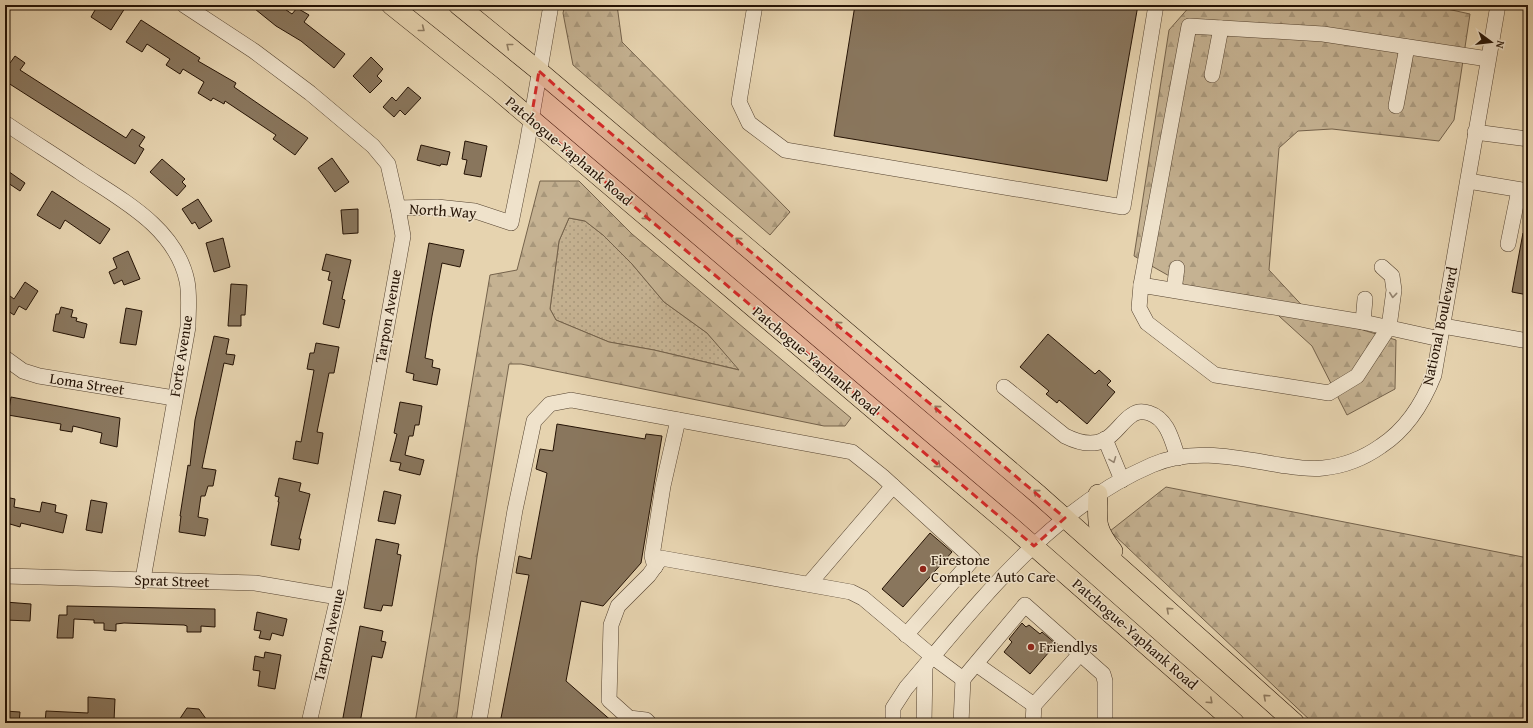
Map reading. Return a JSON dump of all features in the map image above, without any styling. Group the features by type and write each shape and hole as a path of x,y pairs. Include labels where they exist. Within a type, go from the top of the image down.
{"main road":[{"name":"Patchogue-Yaphank Road","path":"391,5 496,89 1034,546 1235,723"},
{"path":"458,5 539,71 1065,518 1295,723"},
{"path":"1098,494 1098,522 1100,533 1146,590"}],"street":[{"name":"Tarpon Avenue","path":"184,5 254,51 363,136 388,164 403,236 338,597 309,723"},
{"path":"531,119 551,5"},
{"path":"755,5 739,102 748,123 785,150 1122,207 1156,5"},
{"name":"National Boulevard","path":"893,723 894,708 898,700 929,662 1022,557 1065,518 1098,494 1122,480 1154,464 1192,456 1223,456 1309,469 1337,466 1360,458 1374,451 1397,434 1422,402 1434,375 1498,5"},
{"path":"1382,267 1392,276 1394,290 1389,327 1357,376 1328,393 1214,375 1147,323 1139,308 1142,285 1189,26 1323,34 1488,59"},
{"path":"1212,75 1221,28"},
{"path":"1396,106 1408,47"},
{"name":"North Way","path":"398,208 437,207 476,211 511,223 531,119"},
{"name":"Forte Avenue","path":"5,123 128,204 150,221 164,237 178,258 187,281 189,304 188,327 174,398 143,579"},
{"path":"1475,132 1528,139"},
{"path":"1468,181 1524,190 1508,244"},
{"path":"1174,290 1177,268"},
{"path":"1142,285 1389,327 1528,341"},
{"path":"1363,322 1365,299"},
{"name":"Loma Street","path":"5,358 23,371 39,376 174,398"},
{"path":"1004,387 1070,439 1092,443 1105,440 1132,414 1143,411 1156,415 1167,426 1178,458"},
{"path":"480,723 515,510 534,421 550,404 571,400 852,452 893,486 972,559 906,635"},
{"path":"655,567 652,556 663,489 678,420"},
{"path":"1105,440 1122,480"},
{"path":"809,584 893,486"},
{"path":"649,723 646,720 630,718 609,700 611,625 618,606 649,575 661,558 851,592 863,598 906,635 929,662 964,678"},
{"name":"Sprat Street","path":"5,576 255,583 338,597"},
{"path":"962,723 964,678 1025,605 1102,674 1105,681 1105,723"},
{"path":"1033,723 1034,705 1080,654"},
{"path":"924,723 929,662"},
{"path":"976,664 1034,705"}],"highlighted area":[{"path":"539,71 568,97 1065,518 1034,546 531,119"}],"green space":[{"path":"565,5 617,5 622,42 790,212 770,235 573,65 563,13"},
{"path":"1191,5 1429,5 1470,14 1454,120 1439,141 1332,129 1298,131 1279,148 1269,270 1310,314 1396,340 1395,389 1347,415 1312,346 1258,297 1187,286 1134,256 1169,30"},
{"path":"540,181 579,181 632,234 851,418 845,426 824,426 521,364 509,364 477,557 456,723 415,723 490,275 517,270","holes":["569,218 585,221 603,235 632,264 664,302 707,333 739,370 654,350 609,342 556,320 550,309 559,241"]},
{"path":"569,218 585,221 603,235 632,264 664,302 707,333 740,370 654,350 609,342 556,320 550,309 559,241"},
{"path":"1166,487 1528,558 1528,723 1313,723 1110,531"}],"building":[{"path":"98,5 119,5 125,8 111,30 91,17"},
{"path":"250,5 279,5 292,14 297,8 309,15 304,22 345,54 334,68 301,41 276,26"},
{"path":"855,5 1138,5 1107,181 834,136"},
{"path":"141,20 200,58 198,61 236,83 234,87 308,138 295,155 273,139 276,135 225,101 224,104 213,98 211,101 198,93 204,82 183,69 180,74 166,65 170,59 147,44 142,52 126,42"},
{"path":"15,56 25,63 20,70 126,138 132,129 145,137 139,146 144,149 135,164 5,81 5,59 10,63"},
{"path":"371,57 383,69 377,76 382,81 370,93 353,76"},
{"path":"408,87 421,98 405,115 400,110 394,117 383,107 392,97 396,101"},
{"path":"465,141 487,146 481,177 464,174 467,160 462,159"},
{"path":"421,145 450,152 447,165 441,164 440,166 417,160"},
{"path":"332,158 349,182 335,192 318,168"},
{"path":"162,159 185,179 182,182 186,186 177,196 150,172"},
{"path":"5,169 25,183 20,191 5,181"},
{"path":"52,191 110,229 100,244 65,220 60,229 37,215"},
{"path":"198,199 212,221 199,229 195,222 192,224 182,209"},
{"path":"358,209 358,233 343,234 341,210"},
{"path":"1523,233 1528,234 1528,295 1512,292"},
{"path":"223,238 230,267 214,272 206,243"},
{"path":"429,243 464,250 460,267 442,263 425,358 433,360 432,367 440,369 437,385 413,380 414,374 406,372"},
{"path":"128,251 140,279 124,285 122,280 114,284 109,272 117,268 113,258"},
{"path":"326,254 351,260 342,299 345,300 339,328 323,324 332,281 328,280 330,272 322,270"},
{"path":"25,282 38,291 26,310 19,306 14,315 5,309 5,303 10,296 14,299"},
{"path":"231,284 247,285 245,315 241,315 241,326 228,326"},
{"path":"61,307 73,310 71,317 77,318 76,321 87,324 84,338 53,331 56,314 59,314"},
{"path":"126,308 142,311 136,345 120,343"},
{"path":"1048,334 1095,374 1099,370 1111,381 1107,385 1115,392 1087,424 1059,400 1057,403 1046,394 1049,391 1020,367"},
{"path":"214,336 229,339 226,354 235,355 233,365 224,363 202,468 216,470 213,486 208,486 205,496 201,496 198,517 208,519 205,536 179,532 188,465 190,466 195,420"},
{"path":"316,343 339,347 334,373 329,373 317,432 323,433 318,464 293,459 296,441 301,442 314,370 307,369 310,353 314,353"},
{"path":"11,397 120,418 117,447 100,443 102,433 73,426 72,432 60,430 61,424 8,415"},
{"path":"400,402 422,406 419,425 415,425 413,436 409,436 405,455 424,460 420,475 399,470 401,463 390,461 397,434 394,433"},
{"path":"557,424 645,439 646,434 662,436 641,563 603,606 581,601 566,681 614,723 506,723 501,718 529,575 516,573 519,556 531,559 547,473 536,469 540,449 553,451"},
{"path":"279,478 301,483 299,491 310,494 299,539 301,539 299,550 271,545 279,502 279,497 275,496"},
{"path":"384,491 401,495 395,524 378,521"},
{"path":"5,497 15,499 14,507 40,512 42,502 56,505 55,512 67,515 63,533 21,523 20,527 10,524 9,527 5,526"},
{"path":"91,500 107,503 102,533 86,530"},
{"path":"930,533 952,552 903,607 882,589"},
{"path":"376,539 399,544 397,554 401,555 392,606 383,605 381,611 364,608"},
{"path":"5,602 31,604 30,621 5,620"},
{"path":"67,606 215,609 215,627 201,626 201,632 187,632 187,626 184,625 124,623 116,624 116,631 104,630 104,623 94,623 94,620 74,619 73,638 57,638 59,615 67,615"},
{"path":"257,612 287,619 283,636 272,633 270,640 259,638 261,631 254,630"},
{"name":"Friendlys","path":"1022,623 1026,627 1029,625 1040,634 1042,632 1056,644 1030,674 1004,652 1012,642 1009,639"},
{"path":"360,626 383,631 381,641 386,642 382,658 372,656 360,723 342,723"},
{"path":"265,652 281,655 275,689 258,686 260,671 253,670 255,656 264,658"},
{"path":"88,697 115,699 114,721 106,720 106,723 45,723 46,711 88,713"},
{"path":"187,708 199,709 209,723 177,723"},
{"path":"5,711 20,712 19,723 5,723"}],"place":[{"name":"Firestone Complete Auto Care","path":"923,569"},
{"name":"Friendlys","path":"1031,647"}]}
